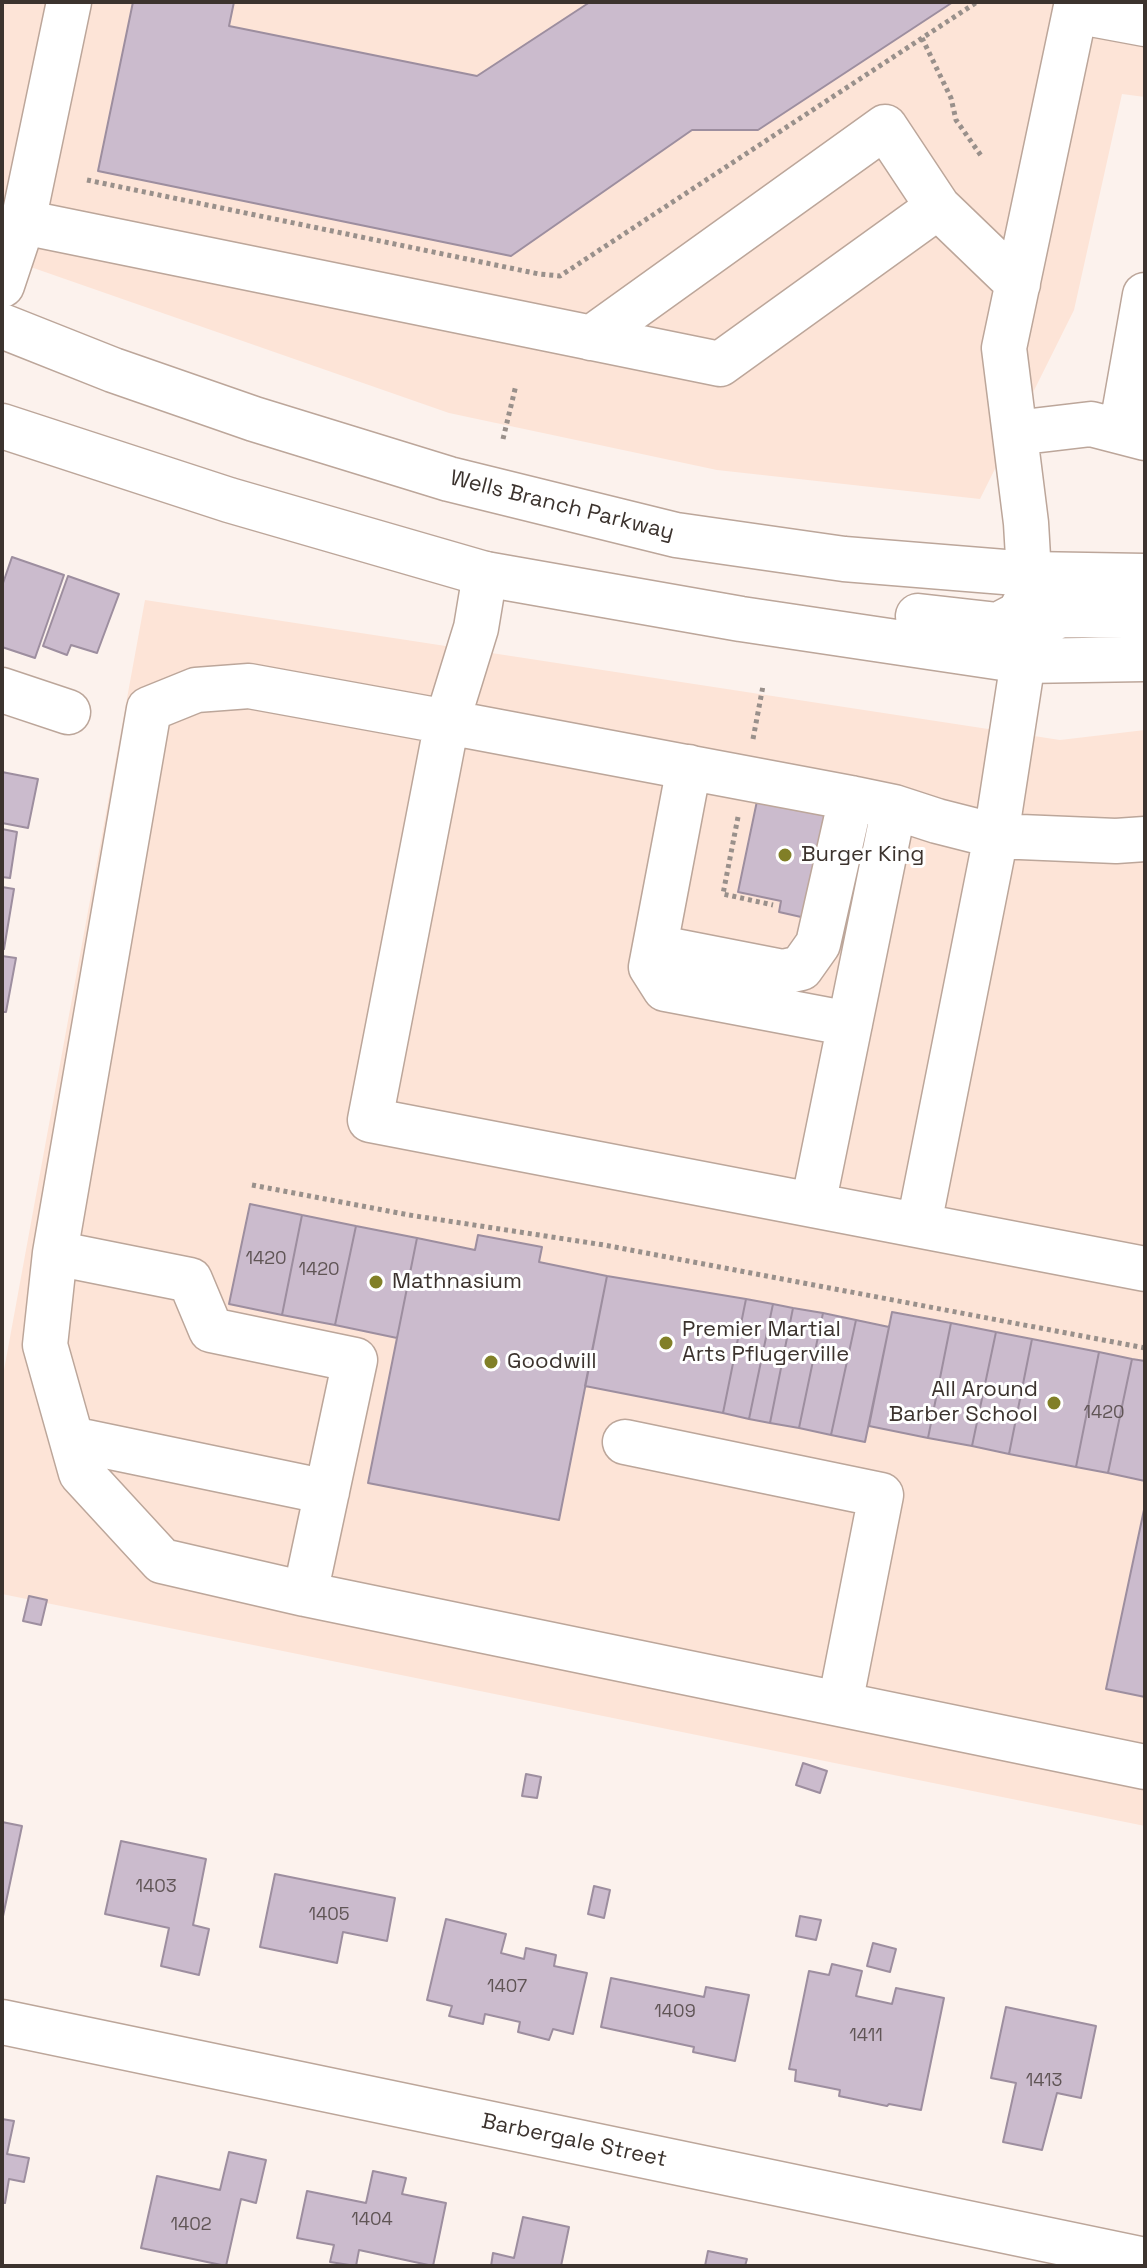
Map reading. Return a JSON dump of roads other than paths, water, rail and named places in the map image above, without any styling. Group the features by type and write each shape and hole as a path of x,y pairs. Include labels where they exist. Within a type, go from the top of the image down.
{"main road":[{"path":"2,285 23,222 69,2"},
{"path":"485,574 546,554 802,602 998,625 1019,614 1027,599 1029,574 1026,523 1004,348 1076,6 1145,24"},
{"path":"591,338 885,127 938,207 1018,284"},
{"path":"23,222 720,364 938,207"},
{"path":"1015,433 1091,424 1133,435 1145,295"},
{"name":"Wells Branch Parkway","path":"2,326 254,419 434,475 661,531 844,559 1029,574 1145,576"},
{"path":"2,426 229,500 485,574 741,619 1023,661 1145,659"},
{"path":"485,574 476,628 447,722 370,1120 1145,1269"},
{"path":"919,1224 996,836 1030,627 1062,615 1145,616"},
{"path":"1145,839 1116,841 996,836 851,798 249,686 196,690 149,709 55,1253 45,1345 81,1473 162,1561 305,1594 1145,1767"},
{"path":"2,690 68,712"},
{"path":"689,767 651,967 665,989 850,1024"},
{"path":"818,944 851,798"},
{"path":"813,1205 894,807"},
{"path":"655,947 783,972 801,968 818,944 878,884"},
{"path":"55,1253 190,1280 211,1330 355,1360 305,1594"},
{"path":"72,1439 327,1492"},
{"path":"625,1442 881,1495 840,1704"},
{"name":"Barbergale Street","path":"2,2022 1145,2260"}],"place":[{"name":"Burger King","path":"785,855"},
{"name":"Mathnasium","path":"376,1282"},
{"name":"Premier Martial Arts Pflugerville","path":"666,1343"},
{"name":"Goodwill","path":"491,1362"},
{"name":"All Around Barber School","path":"1054,1403"}]}
